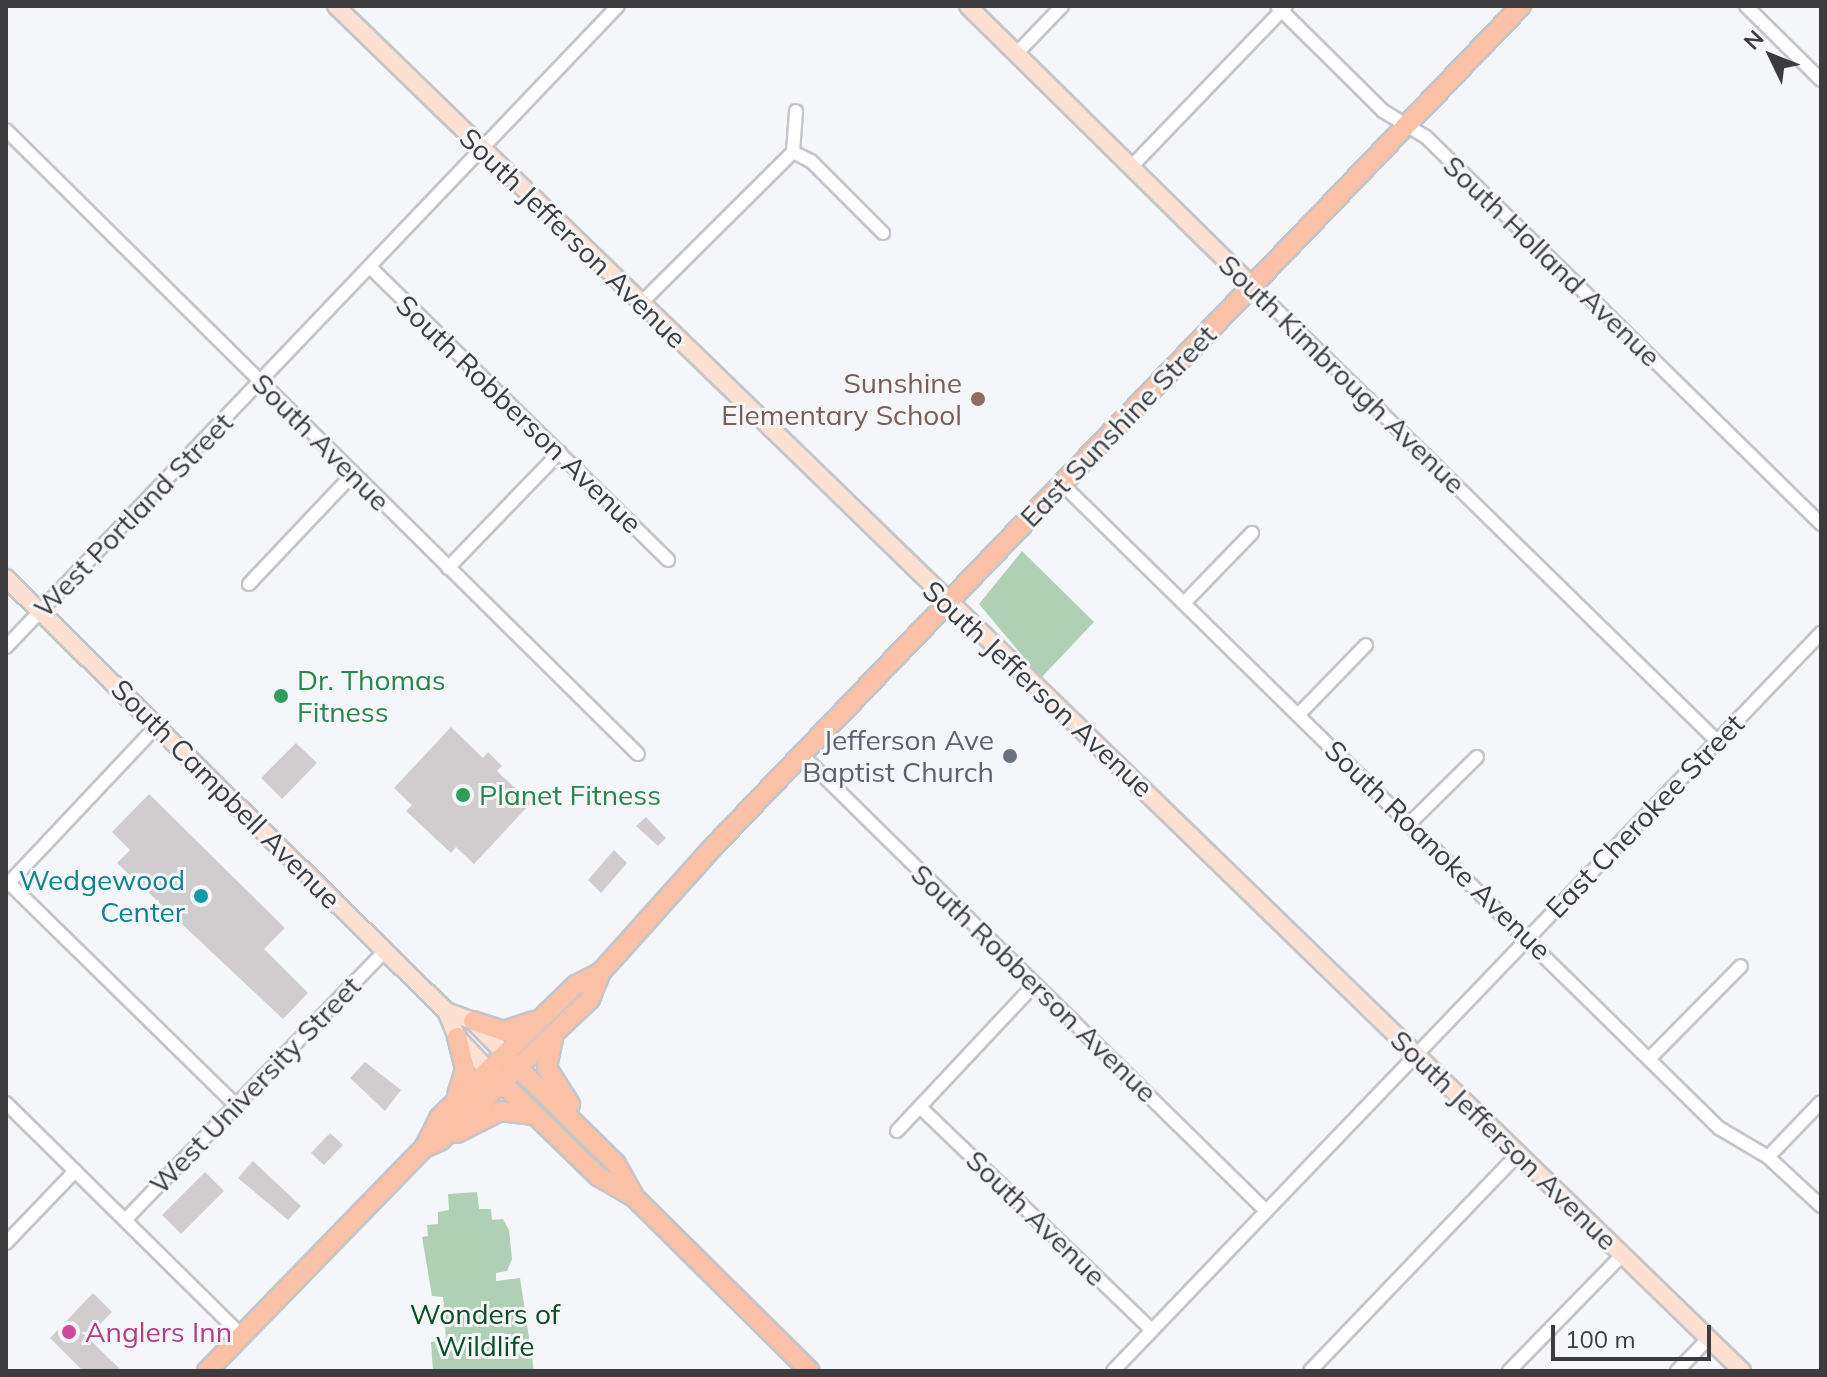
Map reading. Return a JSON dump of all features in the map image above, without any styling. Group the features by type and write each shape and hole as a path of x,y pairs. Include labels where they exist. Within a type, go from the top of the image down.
{"main road":[{"name":"South Jefferson Avenue","path":"336,6 947,603 1742,1371"},
{"name":"South Kimbrough Avenue","path":"968,6 1252,286"},
{"name":"East Sunshine Street","path":"601,972 714,846 1521,6"},
{"name":"South Campbell Avenue","path":"6,578 446,1011 457,1037 495,1077 606,1182 634,1197 810,1371"},
{"path":"207,1371 432,1145 495,1077 505,1054 576,985 601,972"},
{"path":"452,1105 495,1077 518,1068 590,999 601,972"},
{"name":"South Campbell Avenue","path":"446,1011 473,1021 616,1164 634,1197"},
{"path":"473,1021 503,1031 544,1016"},
{"path":"558,1030 547,1068 582,1129"},
{"path":"432,1145 452,1105 465,1069 457,1037"},
{"path":"432,1145 505,1110 523,1111 543,1122"}],"street":[{"name":"West Portland Street","path":"6,647 618,6"},
{"path":"1017,53 1062,6"},
{"path":"1746,6 1821,80"},
{"path":"1132,166 1282,8"},
{"name":"South Holland Avenue","path":"1282,8 1383,111 1436,147 1821,524"},
{"path":"640,304 793,152 796,111"},
{"name":"South Avenue","path":"6,130 638,754"},
{"path":"793,152 811,161 883,233"},
{"name":"South Robberson Avenue","path":"370,267 668,560"},
{"name":"South Kimbrough Avenue","path":"1252,286 1717,741"},
{"path":"448,568 560,452"},
{"path":"249,584 353,474"},
{"name":"South Roanoke Avenue","path":"1062,484 1186,601 1719,1128 1768,1157 1821,1206"},
{"path":"1186,601 1252,533"},
{"name":"East Cherokee Street","path":"1113,1371 1821,633"},
{"path":"1299,714 1366,645"},
{"path":"157,726 7,885 235,1104"},
{"name":"South Robberson Avenue","path":"802,755 1266,1211"},
{"path":"1410,823 1477,757"},
{"name":"West University Street","path":"126,1219 385,951"},
{"path":"1650,1058 1741,966"},
{"path":"897,1131 1034,985"},
{"path":"1768,1157 1821,1102"},
{"path":"6,1103 241,1335"},
{"name":"South Avenue","path":"920,1107 1152,1330"},
{"path":"1310,1371 1518,1154"},
{"path":"6,1243 75,1171"},
{"path":"1509,1371 1623,1254"},
{"path":"1677,1371 1708,1339"}],"green space":[{"path":"1022,551 1094,622 1041,678 979,604"},
{"name":"Wonders of Wildlife","path":"477,1192 479,1209 491,1209 492,1220 503,1219 509,1230 512,1259 507,1271 496,1273 496,1281 520,1278 534,1371 433,1371 431,1342 446,1341 443,1297 432,1296 422,1237 428,1236 427,1225 438,1224 438,1212 449,1210 448,1194"}],"building":[{"name":"Planet Fitness","path":"451,727 483,758 488,752 502,766 497,771 531,803 474,864 456,847 451,853 406,811 412,805 394,788"},
{"path":"296,743 317,763 282,799 261,778"},
{"name":"Wedgewood Center","path":"149,794 285,928 264,949 308,993 283,1019 117,863 130,850 112,832"},
{"path":"646,817 666,838 658,846 636,826"},
{"path":"614,850 627,863 601,893 588,880"},
{"path":"365,1062 401,1090 385,1111 350,1078"},
{"path":"330,1133 343,1145 324,1165 311,1153"},
{"path":"253,1161 301,1206 288,1220 238,1178"},
{"path":"205,1172 224,1191 181,1234 162,1215"},
{"name":"Anglers Inn","path":"93,1293 112,1312 87,1337 122,1371 83,1371 50,1338"}],"place":[{"name":"Sunshine Elementary School","path":"978,399"},
{"name":"Dr. Thomas Fitness","path":"281,696"},
{"name":"Jefferson Ave Baptist Church","path":"1010,756"},
{"name":"Planet Fitness","path":"463,795"},
{"name":"Wedgewood Center","path":"201,896"},
{"name":"Anglers Inn","path":"69,1332"}]}
